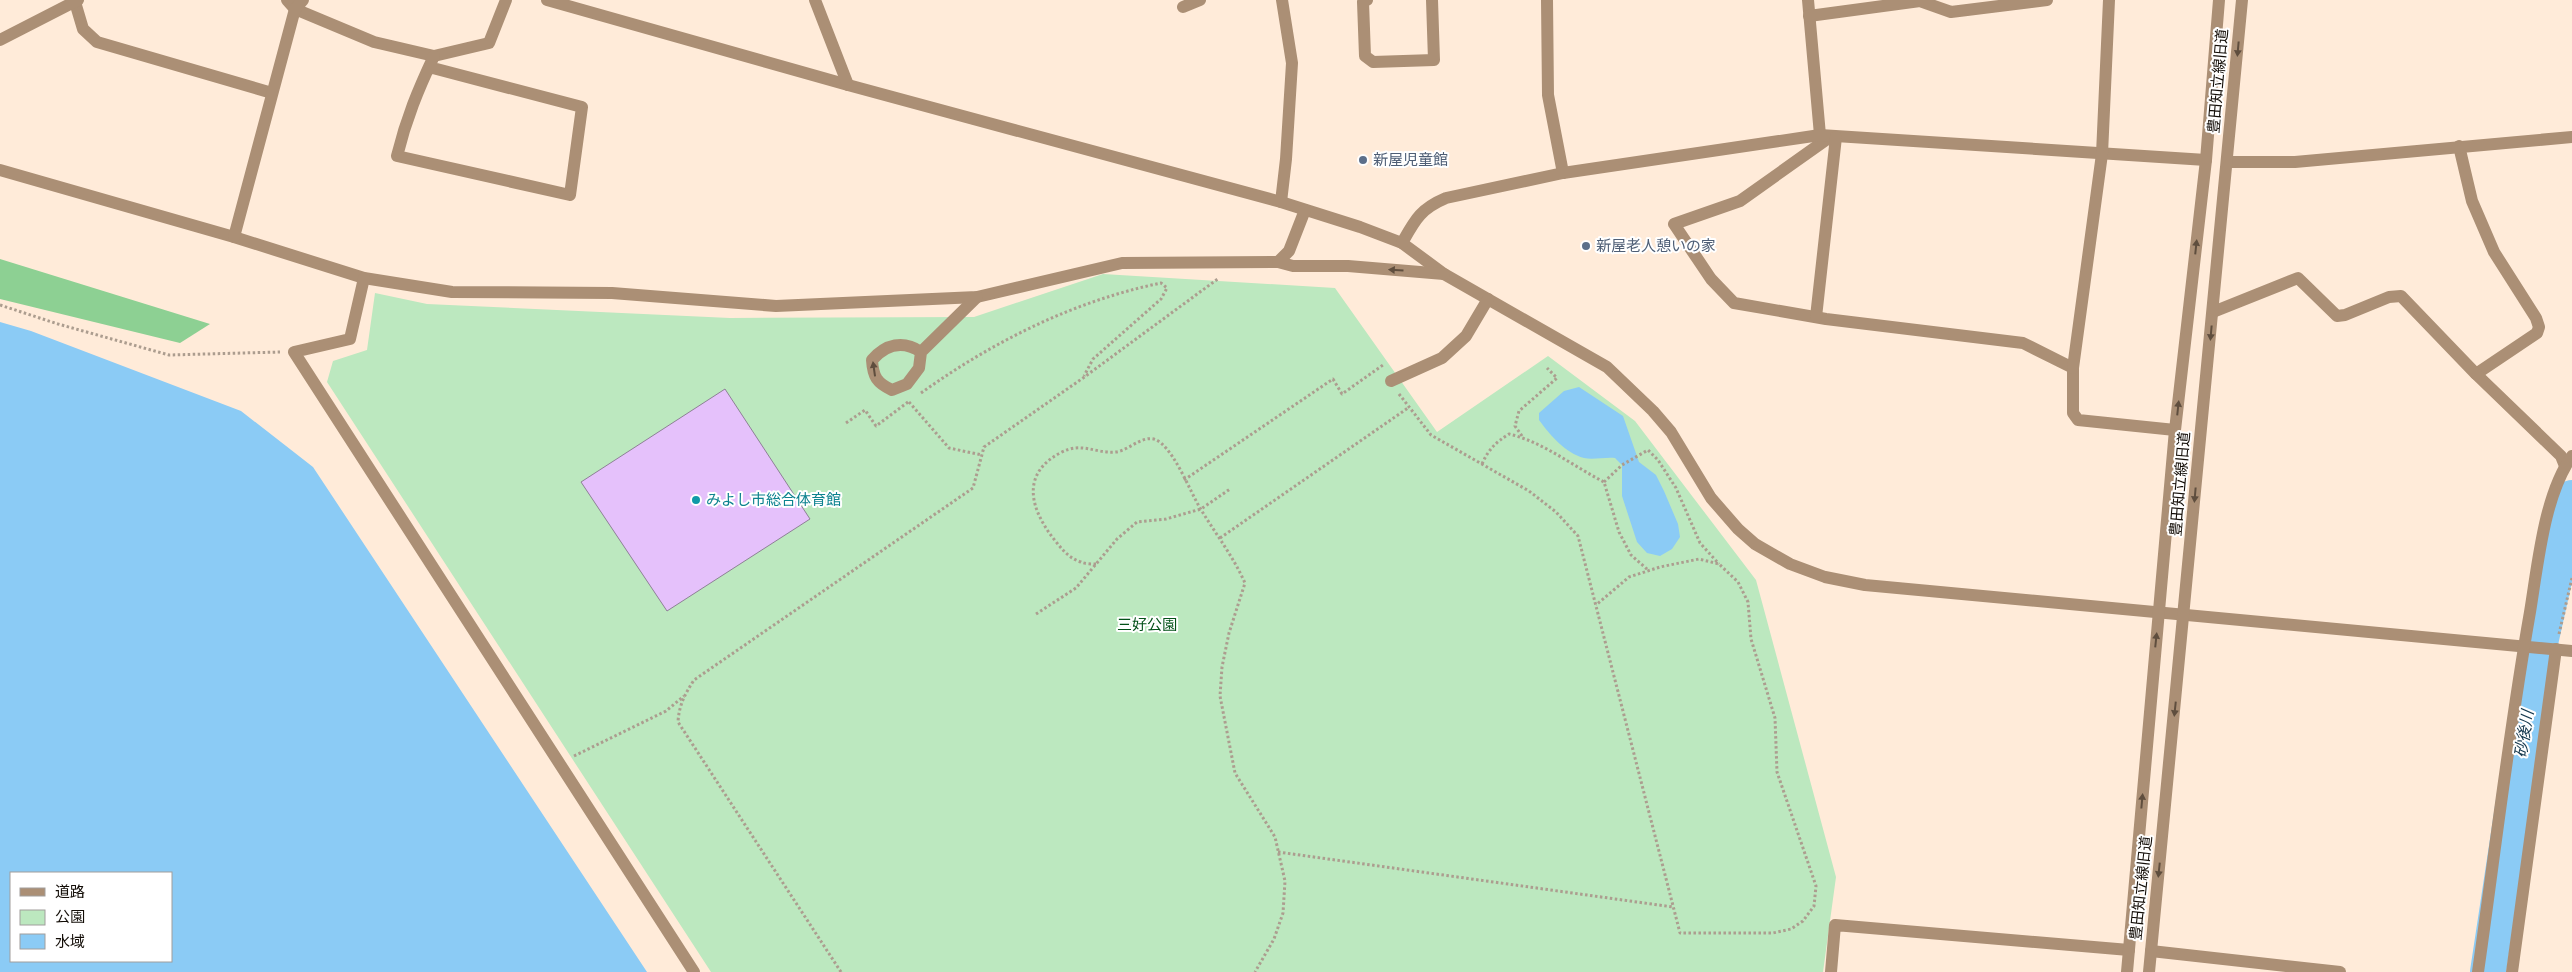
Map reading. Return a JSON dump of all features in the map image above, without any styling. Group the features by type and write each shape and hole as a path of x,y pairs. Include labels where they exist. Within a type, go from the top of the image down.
{"street":[{"path":"234,237 295,3 374,42 432,62 582,107 570,196 397,156 406,117 432,62 489,43 506,0"},
{"path":"547,0 848,85 1281,202 1360,227 1402,243 1444,274 1607,367 1634,392 1671,432 1711,498 1729,520 1755,544 1790,564 1825,577 1865,585 2572,651"},
{"path":"816,0 848,85"},
{"path":"1183,7 1200,0"},
{"path":"1281,202 1286,159 1292,63 1282,0"},
{"path":"1366,0 1363,2 1364,56 1373,62 1434,60 1432,0"},
{"path":"1547,0 1548,95 1563,173"},
{"path":"1808,0 1829,136 1816,317"},
{"path":"1809,16 1920,1 1951,12 2047,0"},
{"path":"2109,0 2102,154 2073,368 2073,413 2078,420 2175,430"},
{"name":"豊田知立線旧道","path":"2127,972 2175,430 2206,160 2218,0"},
{"name":"豊田知立線旧道","path":"2150,972 2242,0"},
{"path":"0,40 76,1 83,29 97,42 272,93"},
{"path":"1829,136 1740,201 1674,224 1711,279 1734,303 1816,317 2023,343 2073,368"},
{"path":"1402,243 1417,216 1429,205 1446,198 1563,173 1829,136 2206,160"},
{"path":"2227,162 2295,162 2572,137"},
{"path":"2459,146 2472,201 2494,252 2536,318 2539,327 2537,333 2476,374"},
{"path":"0,170 234,237 364,278 452,292 612,294 776,306 977,297 1122,263 1278,262 1293,266 1348,266 1444,274"},
{"path":"1278,262 1289,251 1306,210"},
{"path":"364,278 350,339 294,352 694,972"},
{"path":"2213,312 2298,278 2337,316 2345,316 2389,297 2401,296 2476,374 2568,461 2544,527 2524,646 2478,972"},
{"path":"922,352 977,297"},
{"path":"1391,381 1442,358 1466,336 1488,299"},
{"path":"2512,972 2554,650"},
{"path":"1831,972 1835,924 2129,950"},
{"path":"2152,951 2340,972"}],"path":[{"path":"841,972 678,722 679,709 684,695 694,680 973,488 984,446 1083,378 1242,262"},
{"path":"846,423 864,410 876,426 977,356 1038,324 1117,292 1161,283 1167,288 1161,299 1093,359 1083,378"},
{"path":"0,305 58,324 169,355 294,352"},
{"path":"1184,480 1333,379 1342,394 1381,366 1387,364"},
{"path":"1381,366 1408,408 1431,435 1529,491 1556,512 1578,536 1680,933 1773,933 1791,930 1803,920 1814,906 1816,886 1777,772 1775,718 1751,638 1748,602 1738,582 1700,543 1676,488 1658,460 1648,450 1622,465 1604,482"},
{"path":"1522,437 1515,426 1519,411 1557,378 1547,368"},
{"path":"909,402 949,448 982,455"},
{"path":"1220,538 1408,408"},
{"path":"1482,464 1486,454 1496,442 1509,434 1522,437 1604,482 1619,532 1631,556 1648,571"},
{"path":"1096,564 1081,563 1066,554 1037,513 1034,507 1033,494 1035,477 1043,465 1061,452 1075,448 1118,452 1146,438 1160,442 1169,452 1201,509 1238,566 1245,583 1229,633 1222,667 1220,696 1235,773 1275,837 1285,881 1283,913 1274,939 1255,972"},
{"path":"1036,614 1076,588 1117,539 1138,522 1166,519 1201,509 1230,489"},
{"path":"1596,605 1629,577 1699,560 1719,564"},
{"path":"2554,650 2572,578"},
{"path":"560,763 666,711 684,695"},
{"path":"1278,852 1673,907"}],"green space":[{"path":"0,259 210,324 180,343 0,299"},
{"name":"三好公園","path":"1103,274 1335,288 1437,432 1548,356 1635,421 1756,580 1836,877 1823,972 711,972 327,382 333,361 367,350 375,293 427,304 730,318 974,317"}],"water":[{"path":"0,322 31,331 241,411 313,467 647,972 0,972"},
{"path":"1579,387 1623,416 1639,462 1656,475 1664,491 1678,524 1680,537 1672,549 1660,556 1647,553 1637,542 1622,496 1622,465 1615,458 1588,459 1577,456 1564,448 1539,420 1539,413 1564,391"}],"building":[{"name":"みよし市総合体育館","path":"725,389 810,519 667,611 581,482"}],"waterway":[{"name":"砂後川","path":"2488,972 2533,675 2572,498"}],"place":[{"name":"新屋児童館","path":"1363,160"},
{"name":"新屋老人憩いの家","path":"1586,246"},
{"name":"みよし市総合体育館","path":"696,500"}]}
